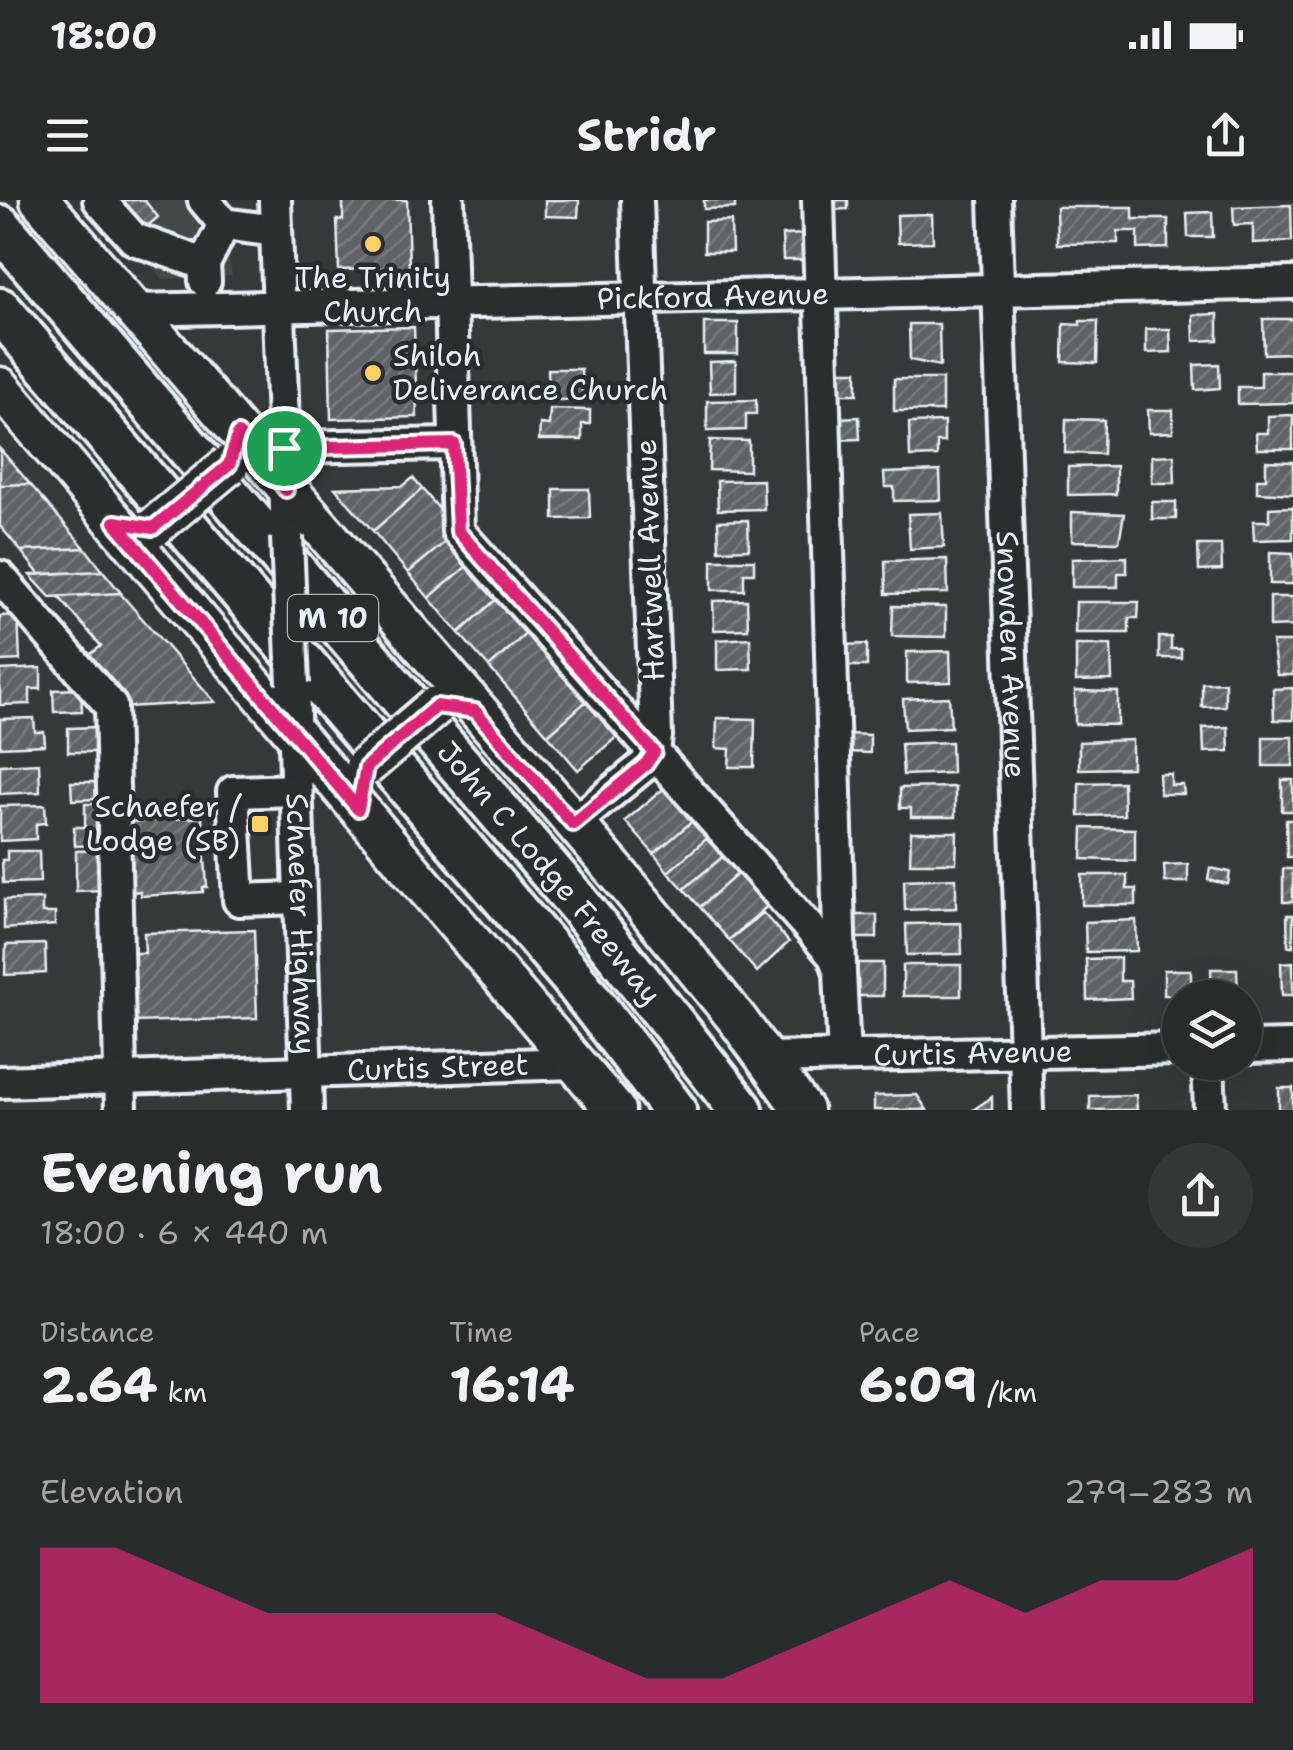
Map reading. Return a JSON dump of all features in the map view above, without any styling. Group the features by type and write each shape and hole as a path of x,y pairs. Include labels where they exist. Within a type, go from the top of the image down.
{"highway":[{"name":"John C Lodge Freeway","path":"0,227 575,900 741,1110"},
{"name":"John C Lodge Freeway","path":"0,310 572,978 674,1110"}],"main road":[{"path":"40,200 121,296 234,450 286,490 573,824 803,1110"},
{"path":"0,387 615,1110"},
{"path":"115,522 153,528 234,450"},
{"path":"358,809 366,767 436,706 475,711"}],"street":[{"path":"68,233 100,200 134,239 204,264"},
{"path":"204,200 224,224 237,230 276,232"},
{"name":"Schaefer Highway","path":"275,200 307,1110"},
{"path":"448,200 458,531 821,939 840,972"},
{"name":"Hartwell Avenue","path":"637,200 654,752"},
{"path":"818,200 844,1056"},
{"name":"Snowden Avenue","path":"995,200 1028,1110"},
{"path":"207,307 204,264 224,224"},
{"path":"121,296 134,239"},
{"name":"Pickford Avenue","path":"121,296 207,307 1293,283"},
{"path":"284,448 454,444"},
{"path":"0,577 111,706 121,1110"},
{"path":"573,824 654,752"},
{"path":"296,790 233,792 233,841 239,900 300,898"},
{"path":"1262,1047 1293,1046"},
{"name":"Curtis Avenue","path":"765,1058 1162,1049"},
{"name":"Curtis Street","path":"0,1082 576,1062"},
{"path":"1209,1080 1210,1110"}],"shaded area":[{"path":"93,200 195,200 226,233 232,276 163,279"}],"building":[{"path":"107,200 144,200 158,217 137,235"},
{"name":"The Trinity Church","path":"343,200 407,200 409,268 339,270 337,220 343,220"},
{"path":"545,200 579,200 578,217 545,216"},
{"path":"704,200 735,200 735,208 704,209"},
{"path":"827,200 848,200 848,209 828,210"},
{"path":"1291,205 1292,241 1253,243 1253,224 1234,225 1233,207"},
{"path":"1056,207 1133,207 1133,219 1168,219 1168,248 1138,249 1138,231 1118,231 1118,243 1057,244"},
{"path":"1212,212 1213,237 1188,237 1187,213"},
{"path":"932,214 933,242 898,243 897,215"},
{"path":"731,221 732,252 704,252 704,222"},
{"path":"808,234 809,260 783,260 782,235"},
{"path":"1218,314 1218,340 1194,341 1193,315"},
{"path":"1263,319 1293,319 1293,353 1264,354"},
{"path":"1080,321 1098,321 1097,363 1063,362 1064,324 1080,325"},
{"path":"704,323 738,323 738,354 704,354"},
{"path":"909,324 939,324 940,366 910,360"},
{"name":"Shiloh Deliverance Church","path":"414,327 417,417 331,419 329,329"},
{"path":"1146,329 1170,329 1171,352 1146,353"},
{"path":"736,361 736,392 710,393 709,362"},
{"path":"1219,364 1220,388 1195,390 1194,365"},
{"path":"548,369 581,369 582,400 549,400"},
{"path":"831,371 857,371 857,394 832,394"},
{"path":"1261,372 1293,372 1293,403 1238,404 1238,387 1261,387"},
{"path":"894,379 942,379 942,411 894,411"},
{"path":"756,400 756,414 746,414 746,430 707,431 707,401"},
{"path":"550,409 590,410 590,424 582,424 582,440 539,440 540,424 549,425"},
{"path":"1148,410 1173,410 1173,432 1149,433"},
{"path":"1293,415 1293,449 1257,449 1256,433 1268,433 1268,416"},
{"path":"859,417 860,439 835,440 834,418"},
{"path":"1066,419 1104,420 1103,454 1065,453"},
{"path":"944,422 944,442 937,442 937,456 910,457 909,423"},
{"path":"710,440 749,441 749,471 709,470"},
{"path":"0,449 30,484 0,485"},
{"path":"1174,455 1175,483 1152,483 1152,456"},
{"path":"1266,461 1293,462 1293,494 1257,492 1257,479 1266,479"},
{"path":"1116,466 1116,494 1068,495 1068,467"},
{"path":"940,471 941,500 894,501 894,487 885,487 884,473"},
{"path":"413,478 422,489 373,531 335,488 403,486"},
{"path":"763,480 764,509 718,510 717,481"},
{"path":"30,484 85,548 21,551 0,526 0,485"},
{"path":"422,489 447,518 440,524 451,537 408,573 373,531"},
{"path":"554,489 589,489 590,518 554,519"},
{"path":"1152,502 1176,502 1176,519 1152,519"},
{"path":"1293,507 1293,539 1254,540 1253,521 1269,521 1269,508"},
{"path":"1072,512 1124,514 1119,542 1072,541"},
{"path":"942,513 944,547 910,549 908,514"},
{"path":"748,520 749,549 719,550 718,521"},
{"path":"451,537 472,562 429,598 408,573"},
{"path":"1198,545 1221,545 1222,570 1199,571"},
{"path":"85,548 103,571 39,574 21,551"},
{"path":"1270,552 1293,553 1293,584 1270,584"},
{"path":"1127,557 1127,573 1118,573 1118,587 1072,587 1072,559"},
{"path":"947,559 948,593 886,594 885,561"},
{"path":"712,560 754,560 754,573 744,573 744,590 712,590"},
{"path":"472,562 501,595 459,633 429,598"},
{"path":"103,571 121,593 50,597 30,575"},
{"path":"120,593 215,702 126,707 86,658 101,646 59,597"},
{"path":"501,595 531,629 489,667 459,633"},
{"path":"1270,597 1293,597 1293,626 1270,627"},
{"path":"747,600 748,629 714,630 713,601"},
{"path":"1076,602 1139,602 1138,618 1129,618 1129,633 1075,633"},
{"path":"893,606 946,607 946,637 892,636"},
{"path":"18,615 20,660 0,661 0,616"},
{"path":"531,629 591,697 548,735 489,667"},
{"path":"1159,637 1171,637 1171,649 1181,649 1181,658 1159,658"},
{"path":"750,638 751,669 717,670 717,640"},
{"path":"1272,642 1293,642 1293,675 1277,675"},
{"path":"867,644 867,666 843,666 843,645"},
{"path":"1076,645 1111,645 1112,680 1076,681"},
{"path":"950,651 951,682 907,683 907,652"},
{"path":"41,668 41,689 30,689 30,704 0,705 0,670"},
{"path":"1225,682 1225,706 1202,707 1202,683"},
{"path":"1293,688 1293,720 1274,720 1273,689"},
{"path":"81,689 82,711 54,712 53,690"},
{"path":"1075,691 1118,692 1118,725 1075,724"},
{"path":"591,697 619,735 578,770 548,735"},
{"path":"949,697 951,727 905,729 903,699"},
{"path":"34,718 35,732 44,732 45,745 0,747 0,719"},
{"path":"717,718 755,719 754,767 729,767 730,749 716,748"},
{"path":"94,727 94,752 68,752 68,728"},
{"path":"1228,727 1229,751 1204,752 1203,728"},
{"path":"846,734 870,735 870,753 846,752"},
{"path":"1263,737 1293,737 1293,766 1263,766"},
{"path":"1132,740 1132,768 1079,769 1079,742"},
{"path":"951,742 952,773 903,775 901,744"},
{"path":"39,763 40,792 0,794 0,765"},
{"path":"1159,774 1171,774 1171,785 1183,785 1184,794 1160,794"},
{"path":"1282,780 1293,780 1293,811 1282,811"},
{"path":"71,782 95,782 96,799 72,800"},
{"path":"1123,782 1124,815 1079,816 1079,783"},
{"path":"668,785 696,818 654,854 625,821"},
{"path":"955,787 955,817 911,817 911,808 900,808 900,788"},
{"path":"85,804 97,804 99,845 75,846 74,827 85,827"},
{"path":"45,805 46,823 36,824 36,839 0,841 0,806"},
{"path":"202,817 207,887 203,887 203,892 141,896 140,891 133,892 129,822"},
{"path":"696,818 711,835 668,872 654,854"},
{"path":"1286,820 1293,820 1293,857 1287,857"},
{"path":"1083,828 1135,829 1135,861 1082,859"},
{"path":"911,832 957,832 956,863 910,863"},
{"path":"711,835 726,854 684,889 668,872"},
{"path":"101,850 103,890 76,891 76,851"},
{"path":"7,851 39,851 40,882 3,883 2,860 7,860"},
{"path":"726,854 741,871 700,907 684,889"},
{"path":"1188,864 1188,882 1165,882 1164,865"},
{"path":"1210,868 1230,872 1228,884 1208,880"},
{"path":"1283,869 1293,869 1293,902 1283,902"},
{"path":"741,871 770,904 729,940 700,907"},
{"path":"1082,875 1127,875 1127,889 1136,889 1136,905 1082,905"},
{"path":"956,878 956,908 905,910 904,880"},
{"path":"42,899 42,913 55,913 55,925 4,929 4,900"},
{"path":"763,913 789,942 757,972 729,940"},
{"path":"852,915 877,915 877,938 853,938"},
{"path":"1287,915 1293,915 1293,946 1288,946"},
{"path":"1136,920 1137,951 1086,952 1085,922"},
{"path":"961,923 962,954 907,955 906,924"},
{"path":"254,930 257,1018 134,1022 133,953 145,953 144,933"},
{"path":"45,944 46,973 5,975 6,945"},
{"path":"1120,958 1120,981 1130,981 1131,998 1087,1000 1086,959"},
{"path":"1293,962 1293,995 1282,995 1281,963"},
{"path":"853,963 883,963 883,996 854,996"},
{"path":"903,965 961,965 961,996 903,996"},
{"path":"1211,969 1237,969 1237,980 1211,980"},
{"path":"1164,970 1191,970 1191,980 1164,980"},
{"path":"1279,1088 1293,1088 1293,1110 1279,1110"},
{"path":"917,1095 927,1110 874,1110 874,1096"},
{"path":"1136,1095 1137,1110 1090,1110 1090,1096"},
{"path":"992,1097 992,1110 973,1110"}],"place":[{"name":"The Trinity Church","path":"373,244"},
{"name":"Shiloh Deliverance Church","path":"373,373"},
{"name":"Schaefer / Lodge (SB)","path":"260,824"}],"route":[{"path":"238,434 286,490 284,448 454,444 458,531 654,752 646,764 573,824 475,711 436,706 366,767 358,809 115,522 153,528 229,465 238,434"}]}
